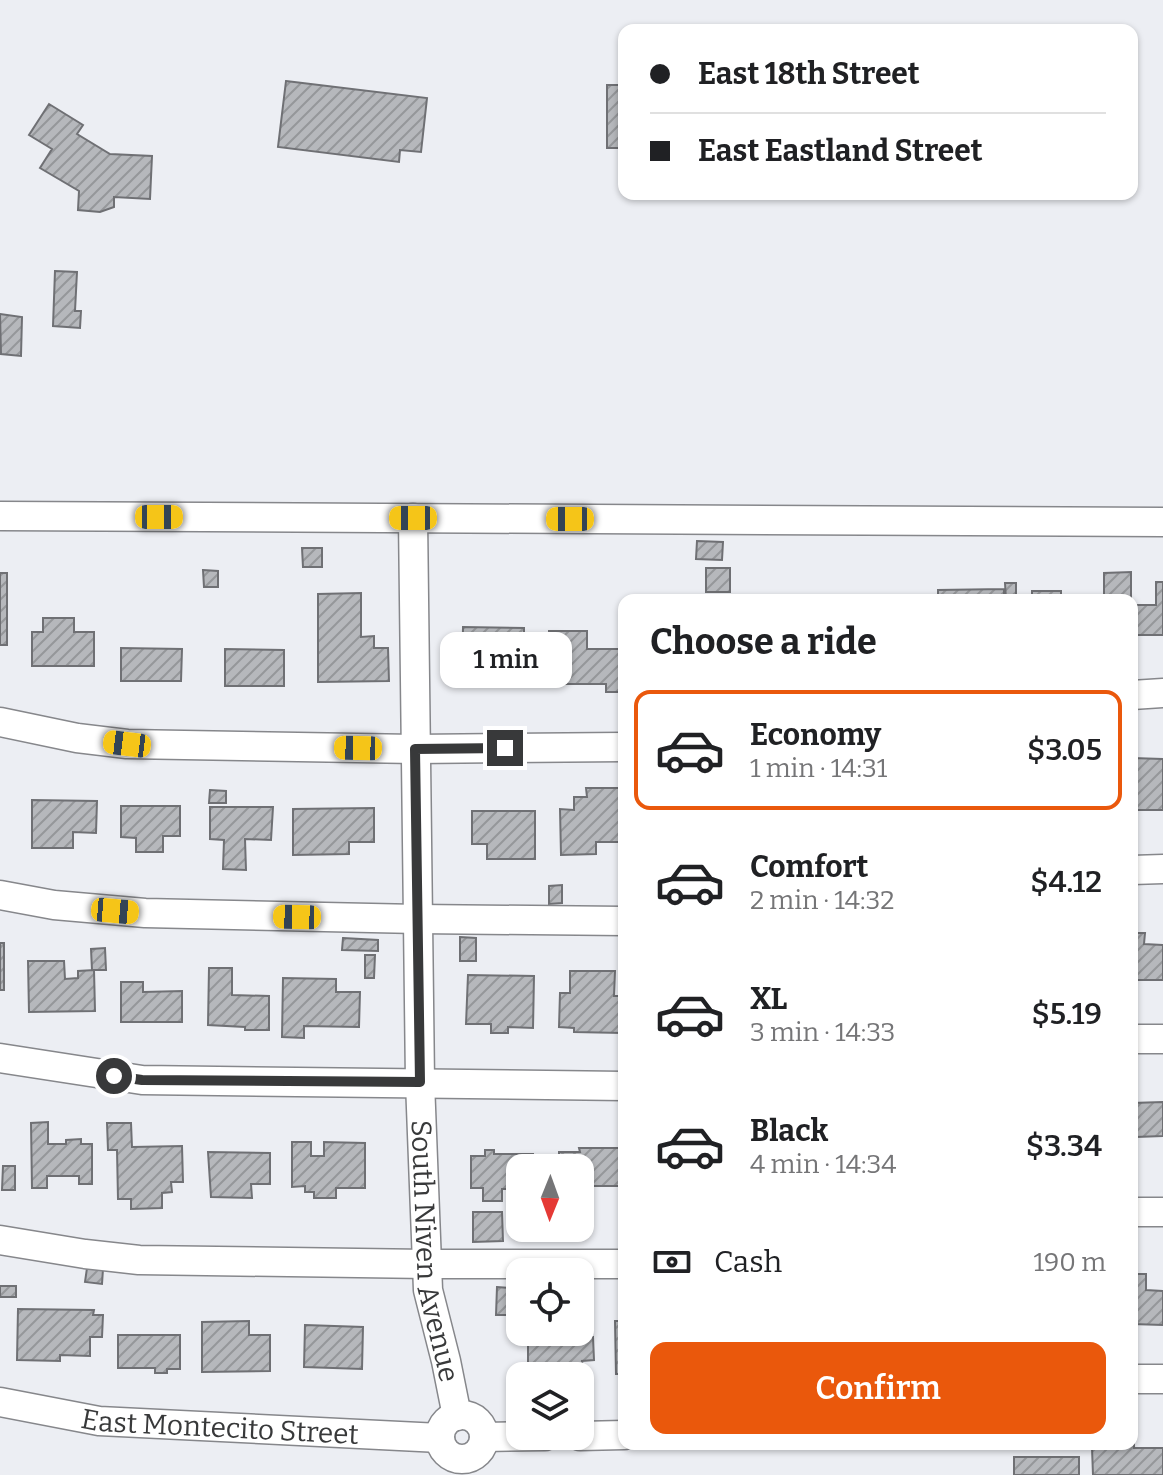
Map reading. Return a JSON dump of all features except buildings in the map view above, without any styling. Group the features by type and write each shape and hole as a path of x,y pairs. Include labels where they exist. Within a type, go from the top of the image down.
{"street":[{"path":"0,516 1163,522"},
{"name":"South Niven Avenue","path":"413,518 420,1082 428,1290 446,1361 448,1427"},
{"path":"1138,695 1163,693"},
{"path":"0,722 77,738 127,744 415,749 618,747"},
{"path":"1138,870 1163,869"},
{"path":"0,895 54,905 145,913 618,921"},
{"path":"1138,1039 1163,1039"},
{"path":"0,1058 142,1080 618,1086"},
{"path":"1138,1212 1163,1212"},
{"path":"0,1240 139,1260 618,1264"},
{"path":"1138,1379 1163,1379"},
{"name":"East Montecito Street","path":"0,1402 99,1421 448,1427"},
{"path":"470,1417 482,1428 484,1437 478,1452 464,1467 442,1446 448,1427 470,1417"},
{"path":"594,1436 618,1435"},
{"path":"484,1437 506,1437"}],"route":[{"path":"114,1076 142,1080 420,1082 415,749 505,748"}]}
